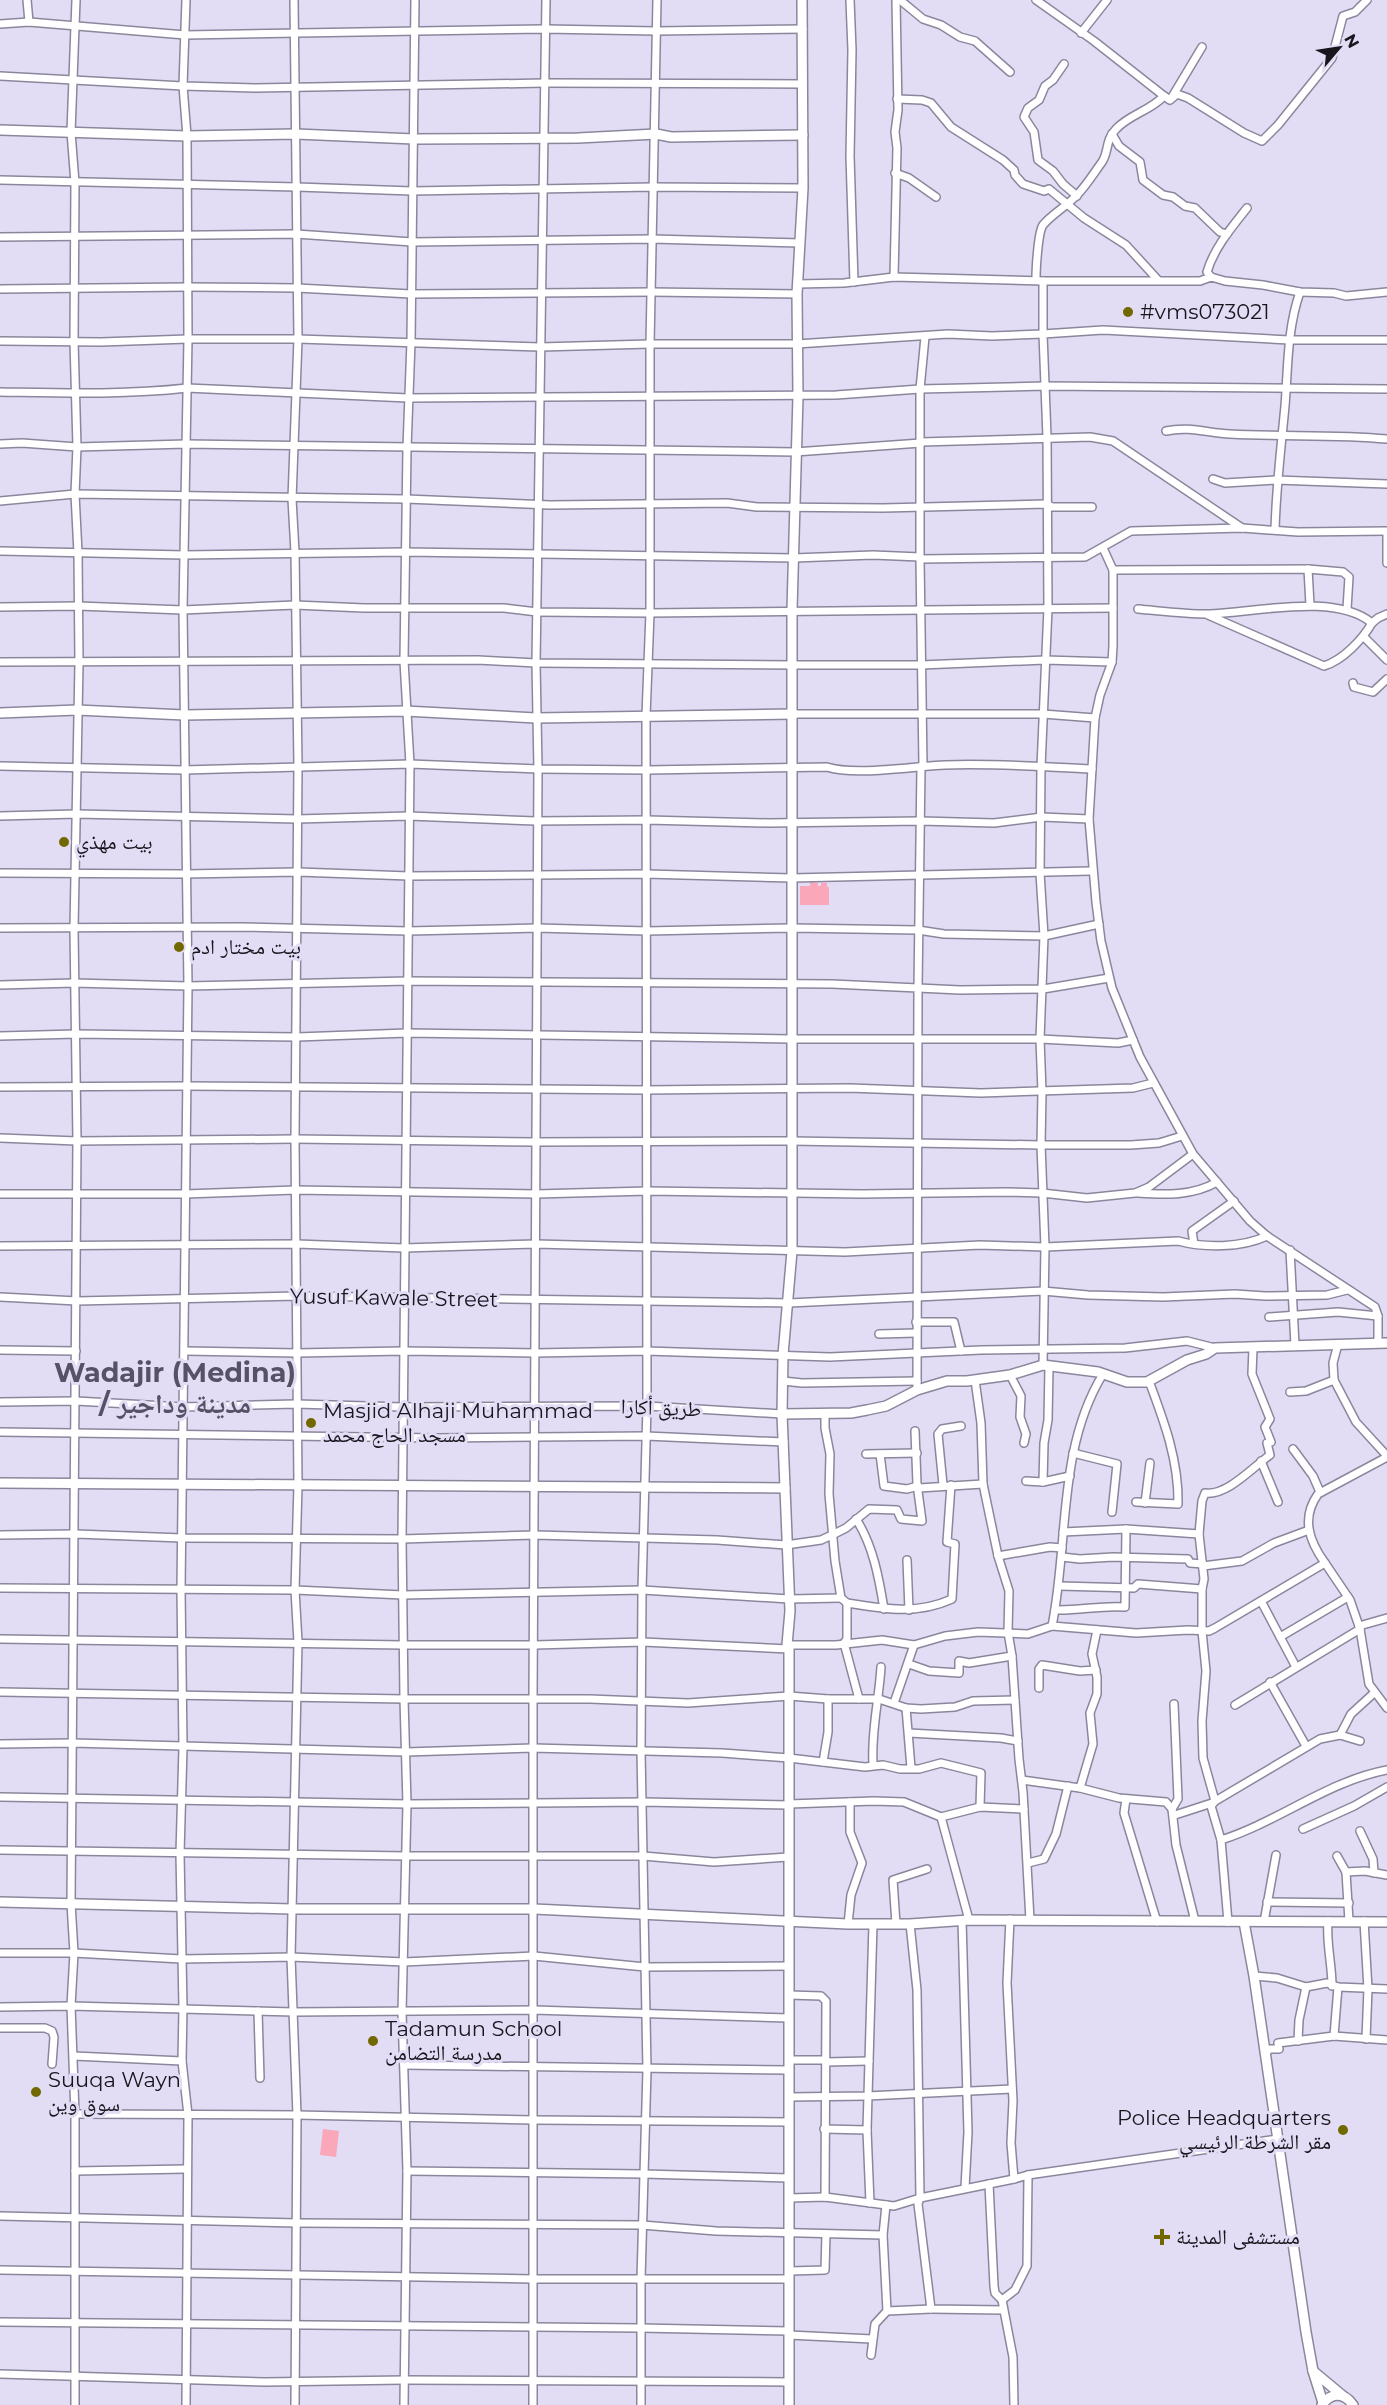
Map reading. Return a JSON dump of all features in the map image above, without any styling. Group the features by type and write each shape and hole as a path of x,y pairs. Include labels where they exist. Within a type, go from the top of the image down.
{"street":[{"path":"27,0 29,22"},
{"path":"75,2405 75,2114 71,2006 74,1953 71,1903 74,1798 77,1300 77,1034 74,929 79,663 73,287 75,183 71,132 76,0"},
{"path":"186,0 183,86 187,136 188,339 183,610 188,986 187,1141 183,1246 185,1351 181,1590 183,1747 180,1854 182,2061 188,2115 185,2220 186,2405"},
{"path":"294,0 298,339 292,499 295,552 298,766 295,982 298,1485 295,1590 298,1642 291,1957 297,2115 295,2405"},
{"path":"404,2405 406,2118 402,2012 407,1804 402,1645 402,1539 410,764 405,711 404,661 415,0"},
{"path":"533,2405 533,1699 538,769 536,663 546,0"},
{"path":"641,2405 640,2328 647,2070 644,1802 641,1751 647,1406 648,1191 645,982 648,770 646,716 650,612 650,344 657,0"},
{"path":"789,2405 789,1599 782,1414 783,1355 792,1251 790,1039 794,714 792,610 798,396 798,289 803,188 802,0"},
{"path":"850,0 852,50 850,156 854,282"},
{"path":"894,277 898,0"},
{"path":"898,0 923,19 940,25 960,37 975,41 1011,72"},
{"path":"1036,0 1167,98"},
{"path":"1081,33 1107,0"},
{"path":"1043,1482 1044,1443 1048,1420 1046,1366 1042,1348 1045,1247 1040,1039 1044,936 1040,873 1041,767 1048,608 1047,438 1040,280 1041,230 1043,225 1077,196 1104,161 1107,141 1125,120 1154,107 1167,98 1178,94 1188,98 1244,133 1262,141 1278,125 1332,58 1343,16 1355,12 1367,0"},
{"path":"0,24 29,22 185,35 414,33 544,29 656,31 802,29"},
{"path":"1167,98 1202,47"},
{"path":"1064,64 1053,80 1045,86 1041,97 1028,108 1024,117 1034,132 1038,160 1053,171 1077,196"},
{"path":"0,76 183,86 295,88 545,83 802,84"},
{"path":"897,99 922,100 931,103 951,127 1003,160 1014,170 1015,176 1023,184 1044,191 1049,189 1084,218 1126,245 1158,280"},
{"path":"0,130 187,136 296,134 414,139 656,134 670,138 803,135"},
{"path":"1112,134 1119,146 1140,162 1143,180 1163,195 1173,196 1185,206 1195,208 1220,232 1227,234"},
{"path":"895,173 909,178 936,196"},
{"path":"0,180 412,191 653,187 803,188"},
{"path":"1210,277 1207,272 1209,266 1227,234 1247,208"},
{"path":"0,237 296,234 412,242 652,239 800,243"},
{"path":"0,289 297,288 411,294 543,294 798,289 894,277 1200,281 1210,277 1300,292 1346,296 1387,291"},
{"path":"1275,530 1276,480 1282,435 1289,340 1292,314 1300,292"},
{"path":"0,340 101,342 298,339 540,347 797,344 948,334 992,336 1103,330 1289,340 1387,340"},
{"path":"917,1385 915,1334 918,1298 916,1143 919,1090 918,930 924,714 921,665 920,389 925,337"},
{"path":"0,392 159,392 187,388 408,398 798,396 920,389 1045,386 1387,389"},
{"path":"1166,430 1193,429 1231,434 1348,435 1387,439"},
{"path":"0,444 22,443 77,447 186,444 795,452 921,442 1099,437 1113,441 1242,528"},
{"path":"1213,479 1225,483 1276,480 1387,484"},
{"path":"0,501 75,494 538,504 728,503 757,507 883,508 1046,504 1052,507 1092,507"},
{"path":"0,551 184,555 405,552 794,558 873,555 920,558 1046,558 1085,557 1131,531 1242,528 1387,532 1387,563"},
{"path":"185,1351 535,1353 646,1351 831,1357 1042,1348 1125,1348 1187,1341 1215,1348 1382,1343 1375,1307 1267,1236 1193,1154 1153,1083 1133,1040 1109,978 1091,871 1089,819 1095,718 1100,695 1112,662 1113,570 1103,548"},
{"path":"1113,570 1308,569 1343,572 1349,578 1347,609"},
{"path":"1308,569 1310,605"},
{"path":"0,607 78,606 183,610 295,605 504,608 537,612 1113,608"},
{"path":"1138,609 1206,614 1310,605 1347,609 1364,616 1372,623"},
{"path":"1206,614 1324,666 1333,664 1364,637 1372,623 1387,614"},
{"path":"1364,637 1387,660"},
{"path":"0,662 478,660 536,663 921,665 1045,660 1112,662"},
{"path":"1353,683 1354,687 1373,692 1387,679"},
{"path":"0,713 77,710 184,715 405,711 536,718 794,714 1043,714 1095,718"},
{"path":"0,766 184,770 410,764 648,770 793,766 827,767 847,771 922,766 1008,765 1092,769"},
{"path":"0,816 77,814 297,819 409,816 536,821 994,823 1042,817 1089,819"},
{"path":"0,873 298,872 409,876 646,874 792,878 1091,871"},
{"path":"0,928 408,931 537,928 646,931 792,928 918,930 944,934 1044,936 1099,924"},
{"path":"0,985 74,983 188,986 408,981 645,982 960,990 1043,989 1109,978"},
{"path":"0,1036 187,1034 297,1037 407,1033 790,1039 1040,1039 1118,1043 1133,1040"},
{"path":"0,1087 186,1086 646,1090 850,1088 970,1093 1133,1088 1153,1083"},
{"path":"0,1138 77,1141 295,1138 536,1142 791,1140 1041,1145 1159,1143 1182,1136"},
{"path":"1135,1193 1149,1187 1193,1154"},
{"path":"0,1194 185,1194 295,1190 536,1194 648,1191 1042,1193 1087,1198 1135,1193 1158,1195 1196,1191 1217,1182"},
{"path":"1194,1244 1192,1232 1234,1202"},
{"path":"0,1246 297,1244 404,1248 536,1244 845,1252 980,1245 1045,1247 1178,1241 1194,1244 1232,1245 1267,1236"},
{"path":"1290,1250 1295,1345"},
{"name":"Yusuf Kawale Street","path":"0,1297 77,1300 297,1296 789,1303 1043,1291 1143,1297 1236,1294 1326,1295 1347,1290"},
{"path":"1269,1317 1338,1312 1378,1316"},
{"path":"916,1322 954,1322 961,1351"},
{"path":"879,1334 915,1334"},
{"path":"1338,1344 1333,1363 1334,1380 1356,1422 1387,1457 1320,1492 1312,1502 1308,1513 1309,1530 1314,1547 1348,1597 1359,1628 1366,1672 1374,1693 1387,1708"},
{"path":"783,1381 917,1385 1010,1375 1046,1366 1070,1367 1127,1382 1149,1381 1215,1348"},
{"path":"1215,1801 1203,1758 1202,1721 1206,1671 1202,1631 1204,1579 1199,1534 1202,1501 1205,1493 1223,1489 1252,1472 1270,1455 1267,1443 1271,1442 1265,1427 1270,1419 1252,1374 1253,1348"},
{"path":"0,1350 76,1350"},
{"path":"1052,1626 1059,1586 1073,1453 1084,1409 1103,1374"},
{"path":"1010,1375 1021,1396 1020,1417 1026,1434 1024,1443"},
{"path":"975,1380 981,1422 983,1484 998,1556 1009,1592 1008,1632 1016,1700 1030,1920"},
{"path":"1290,1392 1306,1391 1334,1380"},
{"path":"1136,1502 1178,1504 1169,1434 1149,1381"},
{"path":"782,1414 851,1413 886,1406 917,1385"},
{"name":"طريق أكارا","path":"0,1402 76,1401 183,1407 296,1404 403,1407 647,1406 782,1414"},
{"path":"825,1413 825,1428 830,1454 829,1494 832,1535 844,1600 847,1639 844,1643 859,1699"},
{"path":"0,1588 295,1590 403,1594 642,1590 844,1600 884,1609 909,1610 936,1606 952,1599 955,1544 947,1542 947,1485 938,1434 942,1429 961,1426"},
{"path":"0,1535 76,1534 296,1539 645,1537 786,1545 821,1540 869,1509 897,1510 901,1520 922,1521 915,1431"},
{"path":"0,1432 403,1438 646,1436 784,1442"},
{"path":"1293,1449 1320,1492"},
{"path":"866,1454 917,1453"},
{"path":"1073,1453 1117,1464 1112,1512"},
{"path":"880,1454 884,1486 907,1489 918,1486 983,1484"},
{"path":"1262,1461 1278,1502"},
{"path":"1145,1503 1150,1463"},
{"path":"1026,1481 1043,1482 1070,1476"},
{"path":"0,1483 785,1488"},
{"path":"856,1519 860,1529 867,1536 884,1609"},
{"path":"1063,1532 1126,1529 1199,1534"},
{"path":"1056,1610 1076,1611 1099,1607 1125,1607 1126,1529"},
{"path":"1062,1557 1188,1559 1190,1563 1203,1565 1242,1561 1274,1543 1309,1530"},
{"path":"998,1556 1050,1547 1062,1548"},
{"path":"907,1560 909,1610"},
{"path":"0,1639 402,1645 643,1642 788,1647 836,1646 844,1643 882,1640 914,1645 945,1636 1008,1632 1028,1634 1052,1626 1136,1633 1202,1631 1215,1628 1325,1563"},
{"path":"1059,1586 1134,1588 1138,1584 1149,1584 1202,1589"},
{"path":"1280,1637 1348,1597"},
{"path":"1261,1601 1296,1666"},
{"path":"1235,1705 1359,1628 1387,1618"},
{"path":"1080,1788 1093,1744 1090,1713 1097,1694 1096,1670 1092,1654 1097,1630"},
{"path":"894,1703 914,1645"},
{"path":"909,1664 929,1671 959,1673 959,1661 969,1663 1012,1656"},
{"path":"1039,1688 1039,1669 1042,1665 1080,1671 1096,1670"},
{"path":"873,1764 872,1736 879,1699 881,1667"},
{"path":"1270,1682 1306,1746"},
{"path":"0,1692 404,1699 642,1700 688,1703 789,1696 879,1699 906,1708 955,1707 973,1701 1016,1700"},
{"path":"1340,1735 1351,1714 1374,1693"},
{"path":"823,1762 828,1732 828,1699"},
{"path":"1173,1812 1178,1799 1174,1704"},
{"path":"906,1708 911,1768"},
{"path":"909,1733 1018,1741"},
{"path":"1173,1812 1215,1801 1320,1739 1340,1735 1360,1741"},
{"path":"0,1744 73,1743 406,1752 533,1748 722,1753 865,1767 873,1764 919,1769 941,1763 949,1767 979,1772 981,1778 980,1807"},
{"path":"1221,1840 1359,1778 1387,1770"},
{"path":"1022,1780 1080,1788 1126,1798 1167,1802 1173,1812 1179,1860 1192,1902 1195,1921"},
{"path":"1028,1863 1044,1859 1056,1834 1068,1786"},
{"path":"1302,1829 1354,1806 1387,1787"},
{"path":"0,1797 407,1804 906,1803 941,1817 980,1807 1024,1809"},
{"path":"1126,1798 1124,1813 1157,1922"},
{"path":"1215,1801 1211,1806 1221,1840 1228,1922"},
{"path":"848,1924 851,1895 862,1863 850,1832 850,1802"},
{"path":"941,1817 963,1893 965,1920 967,2090 965,2188"},
{"path":"1360,1831 1373,1858 1374,1873"},
{"path":"0,1850 180,1854 643,1856 714,1862 788,1857"},
{"path":"1264,1922 1276,1855"},
{"path":"1337,1856 1346,1872 1349,1921"},
{"path":"896,1924 893,1880 927,1869"},
{"path":"1346,1872 1365,1871 1387,1875"},
{"path":"0,1902 292,1909 534,1909 848,1924 910,1924 965,1920 1387,1922"},
{"path":"1267,1902 1349,1903"},
{"path":"1010,1920 1007,1983 1014,2179"},
{"path":"1328,1921 1326,1941 1335,1987 1334,2036"},
{"path":"1364,1921 1368,1989 1366,2039"},
{"path":"1244,1922 1313,2371 1323,2404 1330,2397 1343,2396"},
{"path":"870,2204 867,2096 873,1924"},
{"path":"910,1924 917,1990 920,2198 918,2204 931,2309"},
{"path":"0,1953 74,1953 181,1959 291,1957 404,1962 534,1956 645,1967 788,1966"},
{"path":"1254,1976 1277,1978 1306,1987 1327,1983 1335,1987 1387,1989"},
{"path":"1298,2041 1299,2020 1306,1987"},
{"path":"789,1995 824,1997 825,2197"},
{"path":"0,2007 71,2006 294,2012 534,2010 789,2018"},
{"path":"258,2011 260,2078"},
{"path":"0,2028 45,2028 52,2031 54,2037 52,2064"},
{"path":"1265,2053 1270,2049 1279,2049 1278,2043 1334,2036 1387,2040"},
{"path":"74,2056 182,2061"},
{"path":"789,2060 869,2061"},
{"path":"404,2065 647,2070 789,2070"},
{"path":"789,2097 1012,2089"},
{"path":"75,2114 788,2122"},
{"path":"824,2129 867,2130"},
{"path":"789,2198 825,2197 894,2206 920,2198 1028,2175 1278,2139"},
{"path":"75,2171 186,2169"},
{"path":"406,2171 534,2171 789,2178"},
{"path":"1002,2300 1015,2290 1027,2266 1028,2175"},
{"path":"989,2184 993,2286 995,2293 1002,2300 1010,2337 1014,2405"},
{"path":"886,2205 883,2235 887,2311"},
{"path":"0,2216 297,2223 642,2224 716,2231 883,2235"},
{"path":"0,2270 297,2276 641,2279 789,2275 825,2270 826,2234"},
{"path":"871,2355 875,2324 887,2311 1003,2310"},
{"path":"0,2322 640,2328 789,2333 872,2339"},
{"path":"1313,2371 1353,2405"},
{"path":"0,2374 296,2382 404,2380 789,2382"}],"shaded area":[{"path":"810,882 818,883 818,886 821,886 821,883 827,883 829,905 800,905 800,886 810,886"},
{"path":"323,2129 339,2131 336,2157 320,2155"}],"place":[{"name":"#vms073021","path":"1128,312"},
{"name":"بيت مهذي","path":"64,842"},
{"name":"بيت مختار ادم","path":"179,947"},
{"name":"Masjid Alhaji Muhammad مسجد الحاج محمد","path":"311,1423"},
{"name":"Tadamun School مدرسة التضامن","path":"373,2041"},
{"name":"Suuqa Wayn سوق وين","path":"36,2092"},
{"name":"Police Headquarters مقر الشرطة الرئيسي","path":"1343,2130"},
{"name":"مستشفى المدينة","path":"1162,2237"}],"district":[{"name":"Wadajir (Medina) / مدينة وداجير","path":"175,1388"}]}
